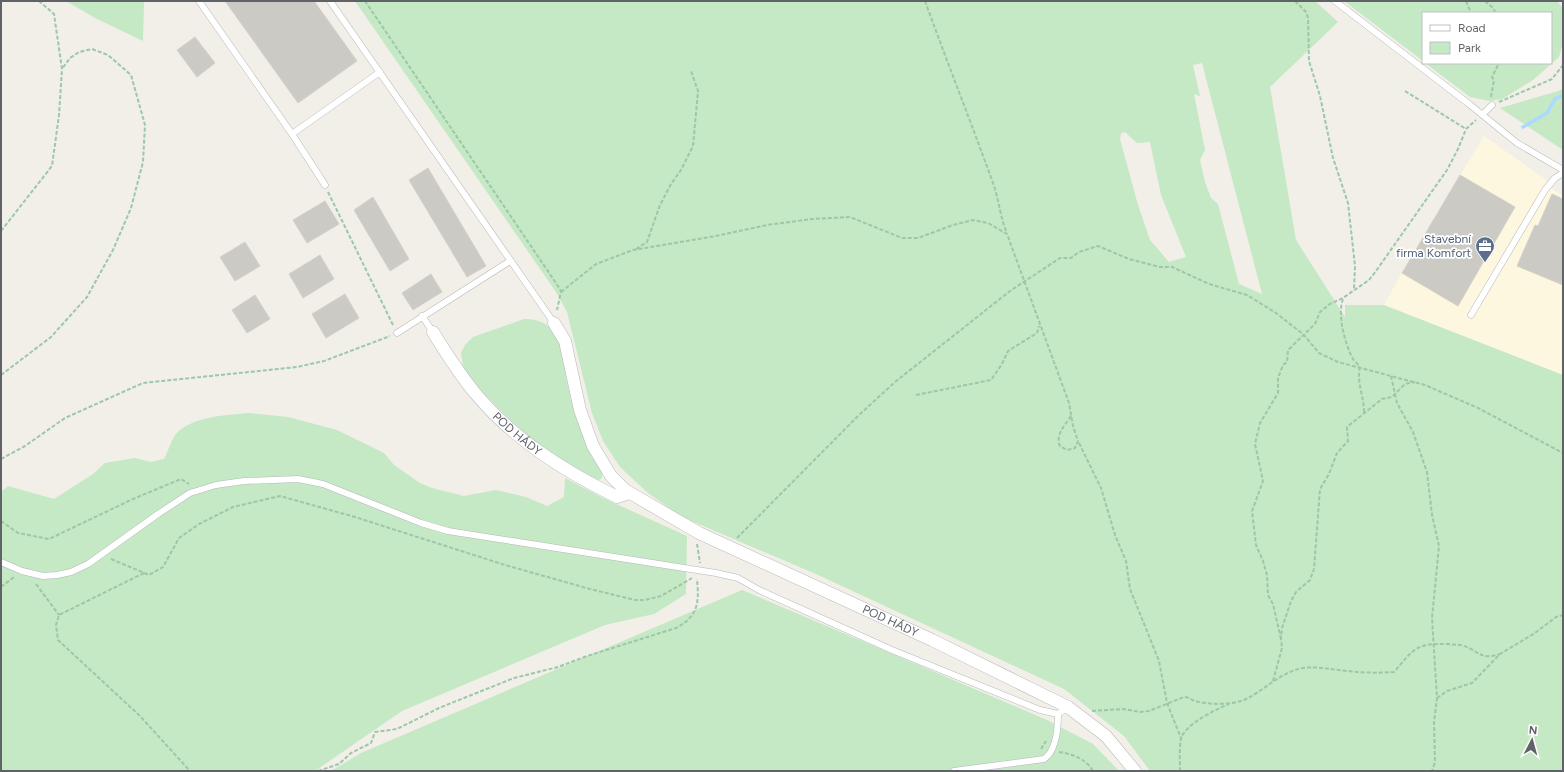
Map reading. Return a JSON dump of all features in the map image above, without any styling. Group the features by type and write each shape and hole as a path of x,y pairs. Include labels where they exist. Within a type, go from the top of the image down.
{"street":[{"name":"POD HÁDY","path":"554,323 565,341 580,410 593,446 612,476 629,493 699,533 932,640 1063,710 1083,717 1106,736 1135,771"},
{"name":"POD HÁDY","path":"433,332 474,392 511,430 563,469 586,482 617,497 629,493"}],"lane":[{"path":"199,1 292,134 325,185"},
{"path":"330,1 554,323"},
{"path":"1334,1 1481,113 1517,143 1563,170"},
{"path":"292,134 380,72"},
{"path":"1481,113 1492,104"},
{"path":"1471,316 1545,190 1555,178 1563,173"},
{"path":"397,333 510,261"},
{"path":"422,316 433,332"},
{"path":"1,562 26,572 43,576 71,572 88,564 190,493 216,485 244,481 298,479 323,484 421,523 448,531 590,552 738,578 759,590 892,650 1040,710 1063,710 1058,724 1052,752 1044,759 954,771"}],"path":[{"path":"1,231 52,166 59,115 62,69 54,14 39,1"},
{"path":"365,1 561,292"},
{"path":"924,1 996,191 1001,220 1025,281 1039,324 1069,403 1071,416 1081,450 1101,488 1114,535 1126,561 1130,589 1159,661 1167,703 1181,738 1180,771"},
{"path":"1295,1 1306,12 1308,18 1309,61 1320,96 1333,158 1348,203 1355,266 1354,289"},
{"path":"1466,1 1471,12"},
{"path":"1485,1 1495,12"},
{"path":"1,374 51,336 87,297 113,250 131,208 144,162 145,125 131,75 108,55 92,49 80,52 70,58 62,69"},
{"path":"1492,104 1494,80 1492,77 1498,64"},
{"path":"1272,682 1282,648 1281,639 1273,604 1268,595 1267,575 1256,545 1252,511 1263,482 1255,449 1260,423 1278,394 1278,378 1287,362 1287,353 1316,324 1320,312 1330,304 1343,298 1369,280 1447,170 1466,129 1481,113 1492,104 1552,79 1563,65"},
{"path":"554,323 561,292 596,264 633,250 647,242 660,205 671,184 681,170 693,146 698,92 691,71"},
{"path":"1405,91 1466,129"},
{"path":"1,459 25,446 64,418 143,383 297,367 324,361 397,333 325,185"},
{"path":"633,250 716,236 767,225 812,219 850,217 902,238 918,238 953,225 973,220 988,223 1007,234"},
{"path":"733,549 737,538 895,382 1010,291 1060,258 1072,258 1079,252 1098,246 1129,259 1160,267 1172,267 1210,284 1247,295 1276,313 1304,336 1319,353 1338,362 1416,382 1464,402 1563,453"},
{"path":"1343,298 1341,303 1342,327 1351,355 1359,367 1360,392 1364,398 1364,412"},
{"path":"916,395 991,380 1002,364 1008,351 1037,333 1039,324"},
{"path":"1391,376 1397,394 1397,403 1413,432 1427,472 1432,515 1439,546 1432,618 1437,698 1434,722 1435,762 1432,771"},
{"path":"1281,639 1282,628 1291,602 1296,592 1310,580 1314,569 1320,489 1329,474 1337,453 1348,441 1347,427 1382,399 1392,397 1397,394 1405,384 1416,382"},
{"path":"1071,416 1059,434 1058,442 1063,449 1072,450 1075,448 1078,441"},
{"path":"1,521 18,533 49,539 133,499 181,479 189,484 190,493"},
{"path":"102,554 149,575 163,568 179,538 199,524 233,507 280,496 355,517 505,565 590,590 635,600 645,600 662,596 697,576 699,599 695,611 685,623 676,628 587,656 558,667 514,678 439,708 397,729 375,732 371,743 351,753 339,764 318,771"},
{"path":"697,571 700,559 696,547 699,533"},
{"path":"1,587 26,572 59,615"},
{"path":"144,573 59,615 56,624 58,640 140,716 190,771"},
{"path":"1437,698 1447,691 1472,683 1500,654 1535,633 1556,617 1563,615"},
{"path":"1181,738 1185,732 1202,718 1230,703 1244,699 1290,672 1320,667 1347,671 1377,673 1394,672 1413,650 1422,645 1460,645 1469,648 1479,655 1487,657 1500,654"},
{"path":"1083,717 1092,711 1123,709 1140,712 1150,711 1184,697 1188,697 1194,701 1230,703"},
{"path":"1052,752 1065,753 1083,760 1088,763 1093,771"}],"shaded area":[{"name":"Stavební firma Komfort","path":"1484,136 1545,179 1549,187 1563,196 1563,375 1384,305 1413,253"}],"green space":[{"path":"66,1 144,1 143,41 95,18"},
{"path":"355,1 1315,1 1338,22 1270,87 1296,240 1345,317 1345,305 1384,305 1563,375 1563,771 1150,771 1124,736 1064,689 816,574 682,517 648,493 620,467 603,441 592,413 567,312 556,292","holes":["1202,63 1262,294 1239,284 1218,204 1211,198 1205,182 1200,160 1205,150 1194,94 1200,96 1193,65","1125,132 1137,143 1150,142 1161,195 1186,257 1169,262 1150,240 1138,205 1120,139 1121,133"]},
{"path":"1344,1 1557,1 1563,8 1563,43 1559,57 1552,63 1552,12 1422,12 1422,60"},
{"path":"1426,64 1551,64 1533,80 1502,99 1490,101 1470,97"},
{"path":"1562,89 1563,150 1500,108 1558,91"},
{"path":"524,319 542,322 556,335 563,357 568,387 574,410 586,441 602,472 602,478 599,480 582,473 563,462 527,435 493,403 466,373 463,366 461,353 465,345 473,337"},
{"path":"250,413 288,417 337,430 384,453 394,465 420,483 432,488 464,496 496,490 526,497 547,506 564,497 565,478 603,498 687,536 686,594 654,614 605,625 402,711 315,771 1,771 1,492 8,486 54,499 93,474 105,463 135,458 151,462 164,459 176,434 191,423 211,418"},
{"path":"742,590 1045,719 1093,744 1119,771 331,771 361,753"}],"building":[{"path":"225,1 314,1 357,61 298,103"},
{"path":"195,37 215,63 197,77 177,50"},
{"path":"428,168 486,266 467,277 409,180"},
{"path":"1460,175 1515,207 1458,306 1402,273"},
{"path":"1552,194 1563,199 1563,285 1517,266 1535,225 1538,226"},
{"path":"373,197 409,259 390,271 354,210"},
{"path":"325,201 339,224 307,243 293,220"},
{"path":"245,242 260,266 235,281 220,257"},
{"path":"320,255 334,279 303,298 289,274"},
{"path":"431,274 442,292 413,310 402,293"},
{"path":"345,294 359,318 326,338 312,314"},
{"path":"255,295 270,319 247,333 232,310"}],"waterway":[{"path":"1523,127 1547,113 1555,99 1563,95"}],"place":[{"name":"Stavební firma Komfort","path":"1485,263"}]}
